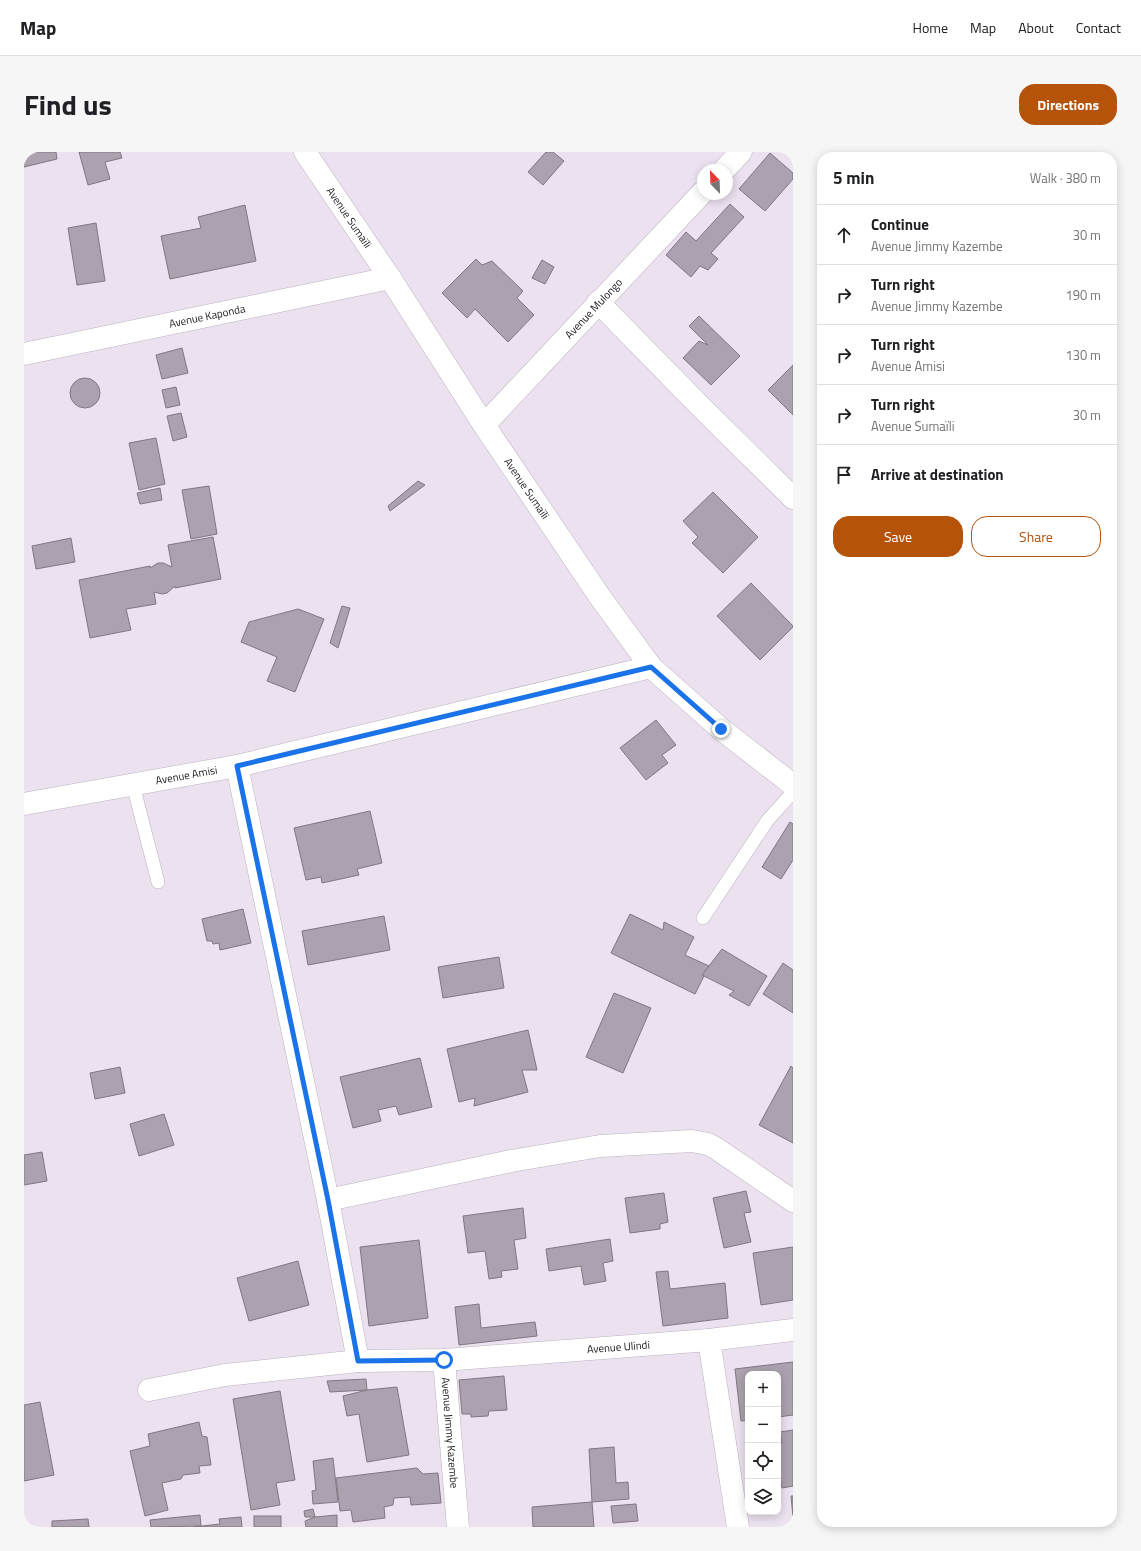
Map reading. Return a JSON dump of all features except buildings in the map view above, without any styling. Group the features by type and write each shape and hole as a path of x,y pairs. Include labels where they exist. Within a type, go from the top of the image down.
{"street":[{"name":"Avenue Sumaïli","path":"305,152 390,278 484,425 622,628 651,667 721,729 793,785"},
{"path":"730,164 741,152"},
{"name":"Avenue Mulongo","path":"484,425 697,198"},
{"name":"Avenue Kaponda","path":"24,354 390,278"},
{"path":"598,302 793,498"},
{"name":"Avenue Amisi","path":"24,804 237,766 651,667"},
{"path":"237,766 328,1200 358,1361"},
{"path":"328,1200 511,1161 600,1146 692,1141 708,1144 717,1149 793,1201"},
{"name":"Avenue Ulindi","path":"444,1360 709,1340 793,1330"},
{"path":"709,1340 738,1527"},
{"path":"148,1390 225,1375 358,1361 444,1360"},
{"name":"Avenue Jimmy Kazembe","path":"444,1360 458,1527"}],"lane":[{"path":"133,785 158,882"},
{"path":"703,918 767,821 793,792"}],"route":[{"path":"444,1360 358,1361 328,1200 237,766 651,667 721,729"}]}
